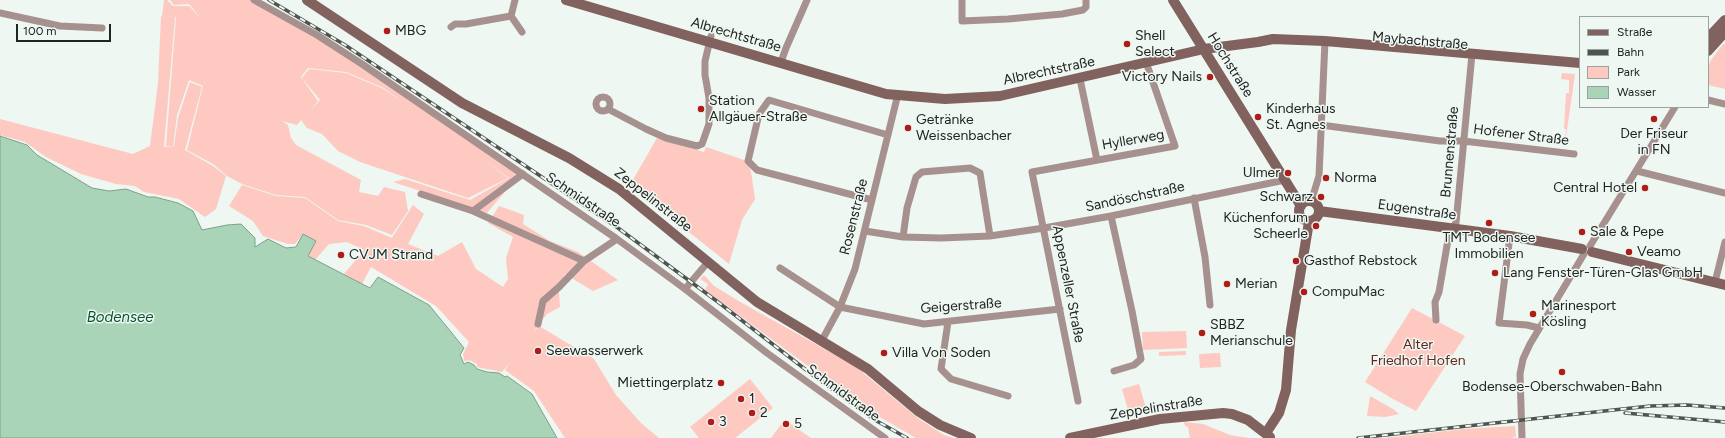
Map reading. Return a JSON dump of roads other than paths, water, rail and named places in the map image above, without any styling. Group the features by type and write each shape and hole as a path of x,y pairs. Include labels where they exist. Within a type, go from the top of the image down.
{"main road":[{"name":"Zeppelinstraße","path":"308,0 456,99 569,158 619,189 757,302 868,369 918,411 940,425 971,438"},
{"name":"Albrechtstraße","path":"566,0 891,89 898,94 945,99 1000,96 1080,79 1204,49"},
{"name":"Albrechtstraße","path":"587,0 710,39"},
{"name":"Hochstraße","path":"1173,0 1301,206"},
{"path":"1709,37 1725,20"},
{"path":"1709,50 1725,32"},
{"name":"Maybachstraße","path":"1204,49 1258,42 1263,45 1324,44 1565,65 1579,69"},
{"name":"Maybachstraße","path":"1565,65 1579,63"},
{"path":"1307,202 1311,202 1316,204 1319,211 1316,219 1309,222 1305,221 1300,216 1299,209 1307,202"},
{"name":"Eugenstraße","path":"1319,211 1510,236 1587,250 1720,283"},
{"path":"1269,436 1279,413 1286,390 1291,330 1309,222"},
{"name":"Zeppelinstraße","path":"1070,438 1090,436 1160,419 1223,413 1240,417 1255,424 1269,436"}],"street":[{"name":"Schmidstraße","path":"254,0 335,46 457,128 617,239 685,288 767,353 885,438"},
{"path":"510,16 515,0"},
{"path":"782,60 807,0"},
{"path":"962,0 962,21 1008,19 1062,14 1082,10 1086,7 1086,0"},
{"path":"0,13 60,26 102,28"},
{"path":"451,27 455,24 466,24 510,16"},
{"path":"510,16 522,32"},
{"path":"608,109 666,138 697,146 702,144 709,124 710,113 705,75 705,61 710,39"},
{"path":"1311,202 1319,176 1324,44"},
{"name":"Brunnenstraße","path":"1436,320 1435,302 1439,292 1449,234 1456,223 1472,57"},
{"name":"Hyllerweg","path":"1032,172 1175,146 1146,62"},
{"path":"1080,79 1097,160"},
{"name":"Rosenstraße","path":"821,342 840,307 855,269 898,94"},
{"path":"872,200 765,173 751,166 748,161 759,114 769,100 888,135"},
{"path":"1709,100 1725,104"},
{"path":"1522,438 1520,374 1528,349 1539,328 1674,108"},
{"name":"Hofener Straße","path":"1321,125 1440,141 1463,141 1574,154"},
{"path":"903,237 907,208 916,177 922,172 970,168 980,173 990,236"},
{"path":"1637,171 1725,193"},
{"name":"Appenzeller Straße","path":"1032,172 1078,401"},
{"path":"473,211 523,174"},
{"name":"Sandöschstraße","path":"865,231 903,237 942,238 990,236 1111,216 1285,180"},
{"path":"421,194 473,211 584,260"},
{"path":"1194,198 1205,257 1210,305"},
{"path":"1111,216 1141,359 1134,365 1114,371"},
{"path":"1510,236 1499,323 1527,325 1539,328"},
{"path":"538,324 543,301 559,287 584,260 617,239"},
{"path":"1720,283 1725,242"},
{"path":"685,288 708,262"},
{"path":"780,268 840,307"},
{"name":"Geigerstraße","path":"840,307 924,324 1060,309"},
{"path":"948,322 941,369 951,379 1008,396"}],"water":[{"name":"Bodensee","path":"0,136 27,145 37,155 92,188 109,191 126,189 148,197 155,197 178,203 193,211 202,230 241,224 255,238 255,247 268,239 286,248 296,247 303,234 316,241 308,256 370,288 378,277 429,305 464,348 460,355 464,364 468,362 474,365 477,369 499,373 505,377 507,376 532,394 557,438 0,438"}],"railway":[{"path":"269,0 345,45 618,228 718,302 814,376 875,420 907,438"},
{"path":"1358,438 1650,406 1687,405 1725,408"},
{"path":"1625,413 1725,422"}],"place":[{"name":"MBG","path":"387,31"},
{"name":"Shell Select","path":"1127,44"},
{"name":"Victory Nails","path":"1210,77"},
{"name":"Station Allgäuer-Straße","path":"701,109"},
{"name":"Kinderhaus St. Agnes","path":"1258,117"},
{"name":"Der Friseur in FN","path":"1654,119"},
{"name":"Getränke Weissenbacher","path":"908,128"},
{"name":"Ulmer","path":"1288,173"},
{"name":"Norma","path":"1326,178"},
{"name":"Central Hotel","path":"1645,188"},
{"name":"Schwarz","path":"1321,197"},
{"name":"TMT Bodensee Immobilien","path":"1489,223"},
{"name":"Küchenforum Scheerle","path":"1316,226"},
{"name":"Sale & Pepe","path":"1582,232"},
{"name":"Veamo","path":"1629,252"},
{"name":"CVJM Strand","path":"341,255"},
{"name":"Gasthof Rebstock","path":"1296,261"},
{"name":"Lang Fenster-Türen-Glas GmbH","path":"1495,273"},
{"name":"Merian","path":"1227,284"},
{"name":"CompuMac","path":"1304,292"},
{"name":"Marinesport Kösling","path":"1533,314"},
{"name":"SBBZ Merianschule","path":"1202,333"},
{"name":"Seewasserwerk","path":"538,351"},
{"name":"Villa Von Soden","path":"884,353"},
{"name":"Bodensee-Oberschwaben-Bahn","path":"1562,372"},
{"name":"Miettingerplatz","path":"721,383"},
{"name":"1","path":"741,399"},
{"name":"2","path":"752,413"},
{"name":"3","path":"711,422"},
{"name":"5","path":"786,424"}],"park label":[{"name":"Alter Friedhof Hofen","path":"1418,354"}]}
